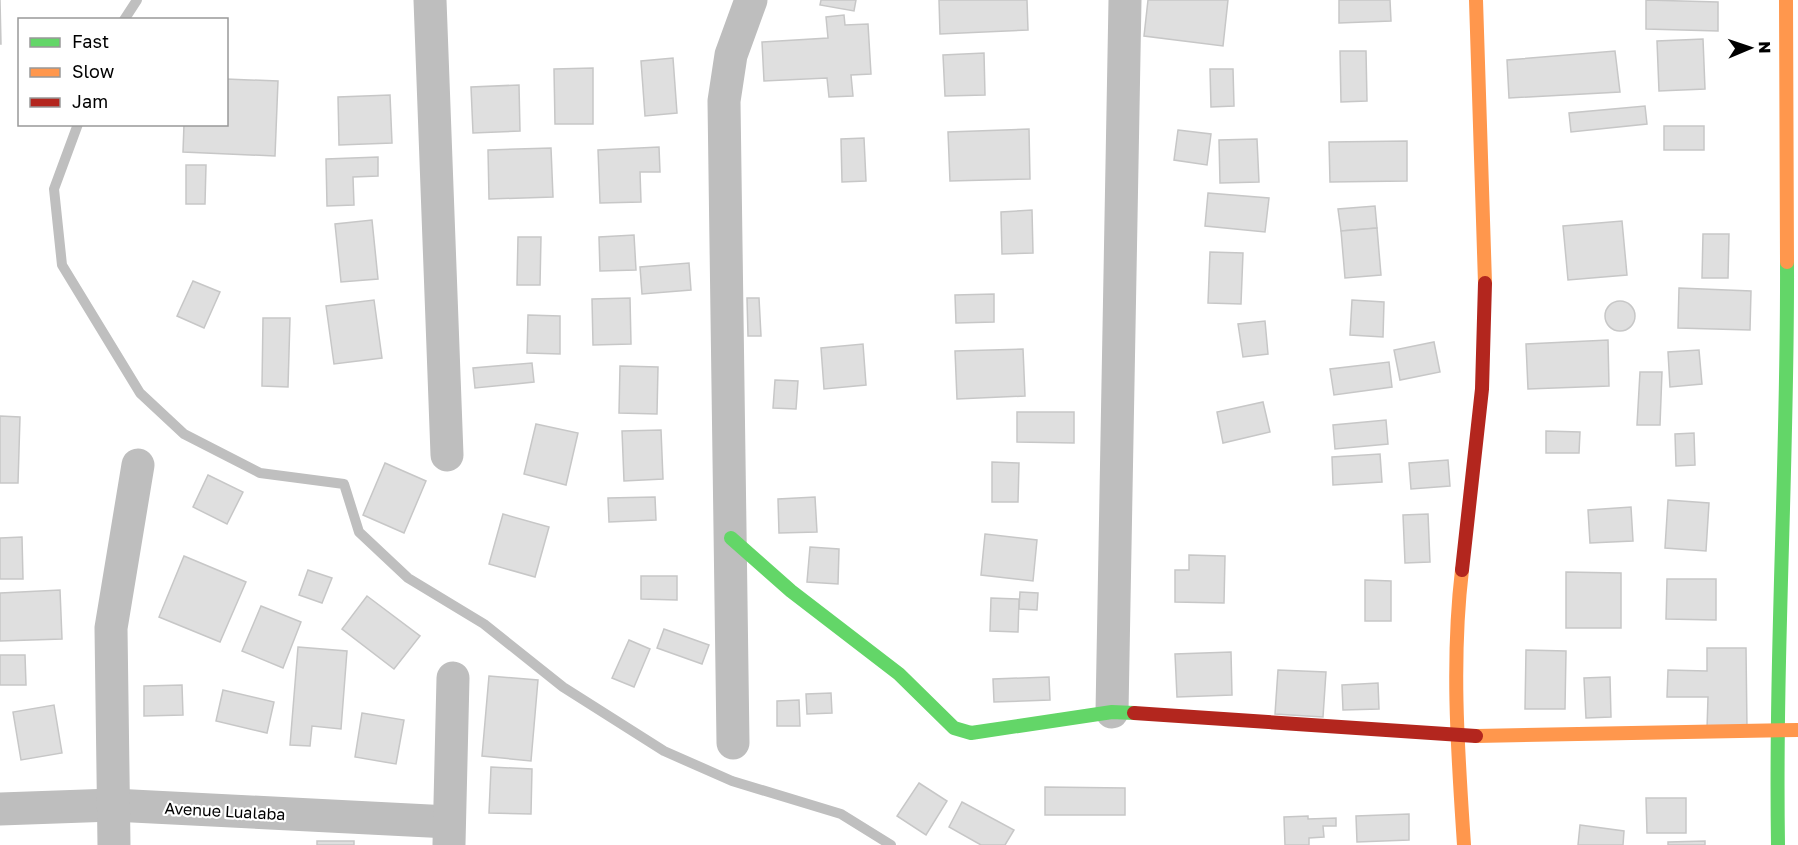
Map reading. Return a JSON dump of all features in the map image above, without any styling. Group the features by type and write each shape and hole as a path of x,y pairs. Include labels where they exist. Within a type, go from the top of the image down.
{"street":[{"path":"430,0 447,455"},
{"path":"734,743 724,101 731,55 751,0"},
{"path":"1112,712 1125,0"},
{"path":"1464,845 1457,736 1457,612 1482,389 1486,314 1476,0"},
{"path":"1778,845 1776,730 1788,398 1786,0"},
{"path":"114,845 111,628 138,465"},
{"path":"731,538 791,591 899,675 936,707 954,728 970,733 1021,723 1112,712 1457,736 1798,730"},
{"path":"449,834 453,678"},
{"name":"Avenue Lualaba","path":"0,808 113,806 449,834"}],"building":[{"path":"821,0 856,0 854,11 820,5"},
{"path":"939,0 1027,0 1028,30 940,34"},
{"path":"1148,0 1228,0 1223,46 1144,36"},
{"path":"1339,0 1390,0 1391,21 1339,23"},
{"path":"1646,0 1718,2 1718,31 1646,29"},
{"path":"844,15 845,25 868,24 871,74 851,75 853,96 829,97 827,78 764,81 762,42 828,38 826,17"},
{"path":"1703,39 1705,89 1659,91 1657,41"},
{"path":"1340,51 1366,51 1367,101 1341,102"},
{"path":"1615,51 1620,92 1509,98 1507,60"},
{"path":"984,53 985,95 945,96 943,55"},
{"path":"673,58 677,113 645,116 641,61"},
{"path":"593,68 593,124 555,124 554,69"},
{"path":"1210,69 1233,69 1234,106 1211,107"},
{"path":"228,79 278,81 275,156 183,152 184,126 228,126"},
{"path":"519,85 520,131 473,133 471,87"},
{"path":"390,95 392,143 339,145 338,97"},
{"path":"1645,106 1647,124 1571,132 1569,113"},
{"path":"1664,126 1704,126 1704,150 1664,150"},
{"path":"1029,129 1030,179 950,181 948,132"},
{"path":"1178,130 1211,134 1207,165 1174,160"},
{"path":"864,138 866,181 842,182 841,139"},
{"path":"1257,139 1259,182 1220,183 1219,140"},
{"path":"1407,141 1407,181 1330,182 1329,142"},
{"path":"659,147 660,172 640,172 641,202 600,203 598,150"},
{"path":"551,148 553,197 489,199 488,150"},
{"path":"378,157 378,176 353,177 354,205 327,206 326,159"},
{"path":"186,165 206,165 205,204 186,204"},
{"path":"1208,193 1269,198 1265,232 1205,226"},
{"path":"1375,206 1377,228 1341,231 1338,209"},
{"path":"1032,210 1033,253 1002,254 1001,212"},
{"path":"372,220 378,279 341,282 335,224"},
{"path":"1622,221 1627,275 1568,280 1563,226"},
{"path":"1377,228 1381,275 1345,278 1341,231"},
{"path":"1703,234 1729,234 1728,278 1702,278"},
{"path":"634,235 636,270 600,271 599,237"},
{"path":"518,237 541,237 540,285 517,285"},
{"path":"1210,252 1243,253 1241,304 1208,303"},
{"path":"689,263 691,290 642,294 640,267"},
{"path":"193,281 220,292 204,328 177,316"},
{"path":"1679,288 1751,291 1750,330 1678,328"},
{"path":"994,294 994,322 956,323 955,295"},
{"path":"630,298 631,344 593,345 592,299"},
{"path":"747,298 759,298 761,336 748,336"},
{"path":"374,300 382,358 334,364 326,306"},
{"path":"1352,300 1384,302 1383,337 1350,335"},
{"path":"1620,301 1631,305 1635,316 1631,327 1620,331 1609,327 1605,316 1609,305"},
{"path":"528,315 560,316 560,354 527,353"},
{"path":"263,318 290,318 288,387 262,386"},
{"path":"1265,321 1268,354 1243,357 1238,324"},
{"path":"1608,340 1609,386 1528,389 1526,344"},
{"path":"1434,342 1440,372 1400,380 1394,350"},
{"path":"863,344 866,385 824,389 821,348"},
{"path":"1023,349 1025,396 957,399 955,351"},
{"path":"1699,350 1702,384 1670,387 1668,352"},
{"path":"1389,362 1392,387 1334,395 1330,369"},
{"path":"532,363 534,382 475,388 473,368"},
{"path":"620,366 658,367 657,414 619,413"},
{"path":"1640,372 1662,372 1660,425 1637,425"},
{"path":"775,380 798,381 796,409 773,408"},
{"path":"1263,402 1270,432 1223,443 1217,412"},
{"path":"1017,412 1074,412 1074,443 1017,442"},
{"path":"0,416 20,417 18,483 0,483"},
{"path":"1386,420 1388,444 1335,449 1333,425"},
{"path":"536,424 578,433 566,485 524,474"},
{"path":"661,430 663,479 624,481 622,431"},
{"path":"1546,431 1580,432 1579,453 1546,453"},
{"path":"1694,433 1695,465 1676,466 1675,434"},
{"path":"1380,454 1382,482 1333,485 1332,457"},
{"path":"1448,460 1450,486 1411,489 1409,463"},
{"path":"992,462 1019,463 1018,502 992,502"},
{"path":"385,463 426,481 404,533 363,515"},
{"path":"208,475 243,492 227,524 193,507"},
{"path":"655,497 656,520 609,522 608,498"},
{"path":"815,497 817,532 779,533 778,499"},
{"path":"1668,500 1709,503 1706,551 1665,548"},
{"path":"1631,507 1633,541 1590,543 1588,510"},
{"path":"503,514 549,527 535,577 489,564"},
{"path":"1428,514 1430,562 1405,563 1403,515"},
{"path":"985,534 1037,540 1033,581 981,575"},
{"path":"22,537 23,579 0,579 0,538"},
{"path":"810,547 839,549 838,584 807,582"},
{"path":"1189,555 1225,556 1224,603 1175,602 1175,570 1189,570"},
{"path":"184,556 246,582 220,642 159,617"},
{"path":"308,570 332,578 322,603 299,595"},
{"path":"1566,572 1621,573 1621,628 1566,628"},
{"path":"641,576 677,576 677,600 641,599"},
{"path":"1667,579 1716,579 1716,620 1666,619"},
{"path":"1365,580 1391,581 1391,621 1365,621"},
{"path":"60,590 62,639 0,641 0,593"},
{"path":"1020,592 1038,593 1037,610 1019,609"},
{"path":"367,596 420,636 394,669 342,629"},
{"path":"991,598 1019,599 1018,632 990,631"},
{"path":"261,606 301,622 283,668 242,651"},
{"path":"664,629 709,645 702,664 657,648"},
{"path":"629,640 650,649 634,687 612,678"},
{"path":"298,647 347,651 341,729 312,726 310,746 290,745"},
{"path":"1707,648 1746,648 1747,729 1707,729 1708,697 1667,697 1668,670 1707,671"},
{"path":"1526,650 1566,651 1565,709 1525,709"},
{"path":"1231,652 1232,695 1177,697 1175,654"},
{"path":"0,655 25,655 26,685 0,685"},
{"path":"1278,670 1326,672 1323,717 1275,714"},
{"path":"489,676 538,680 531,761 482,756"},
{"path":"1049,677 1050,700 994,702 993,679"},
{"path":"1610,677 1611,717 1586,718 1584,678"},
{"path":"1378,683 1379,709 1343,710 1342,685"},
{"path":"182,685 183,715 144,716 144,686"},
{"path":"223,690 274,702 267,733 216,721"},
{"path":"831,693 832,713 807,714 806,694"},
{"path":"799,700 800,726 777,726 777,701"},
{"path":"54,705 62,753 21,760 13,712"},
{"path":"362,713 404,720 396,764 355,757"},
{"path":"491,767 532,769 531,814 489,813"},
{"path":"919,783 947,801 926,835 897,816"},
{"path":"1045,787 1125,788 1125,815 1045,815"},
{"path":"1646,798 1686,798 1686,833 1647,833"},
{"path":"962,802 1014,830 1005,845 981,845 949,827"},
{"path":"1409,814 1409,840 1357,842 1356,816"},
{"path":"1308,816 1308,819 1336,818 1336,826 1323,826 1324,837 1309,838 1309,845 1285,845 1284,817"},
{"path":"1580,825 1624,831 1623,845 1578,845"},
{"path":"317,841 354,841 354,845 317,845"},
{"path":"1705,841 1705,845 1668,845 1668,842"}],"waterway":[{"path":"125,18 137,0"},
{"path":"77,126 54,189 62,265 140,393 184,434 260,473 344,484 359,532 408,578 484,624 563,687 664,751 732,781 841,814 891,845"}],"traffic: fast":[{"path":"1778,845 1778,699 1786,408 1787,262"},
{"path":"731,538 791,591 899,674 954,728 971,733 1112,712 1134,713"}],"traffic: slow":[{"path":"1476,0 1485,283"},
{"path":"1786,0 1787,262"},
{"path":"1462,570 1456,673 1464,845"},
{"path":"1476,736 1798,730"}],"traffic: jam":[{"path":"1462,570 1482,389 1485,283"},
{"path":"1134,713 1476,736"}]}
